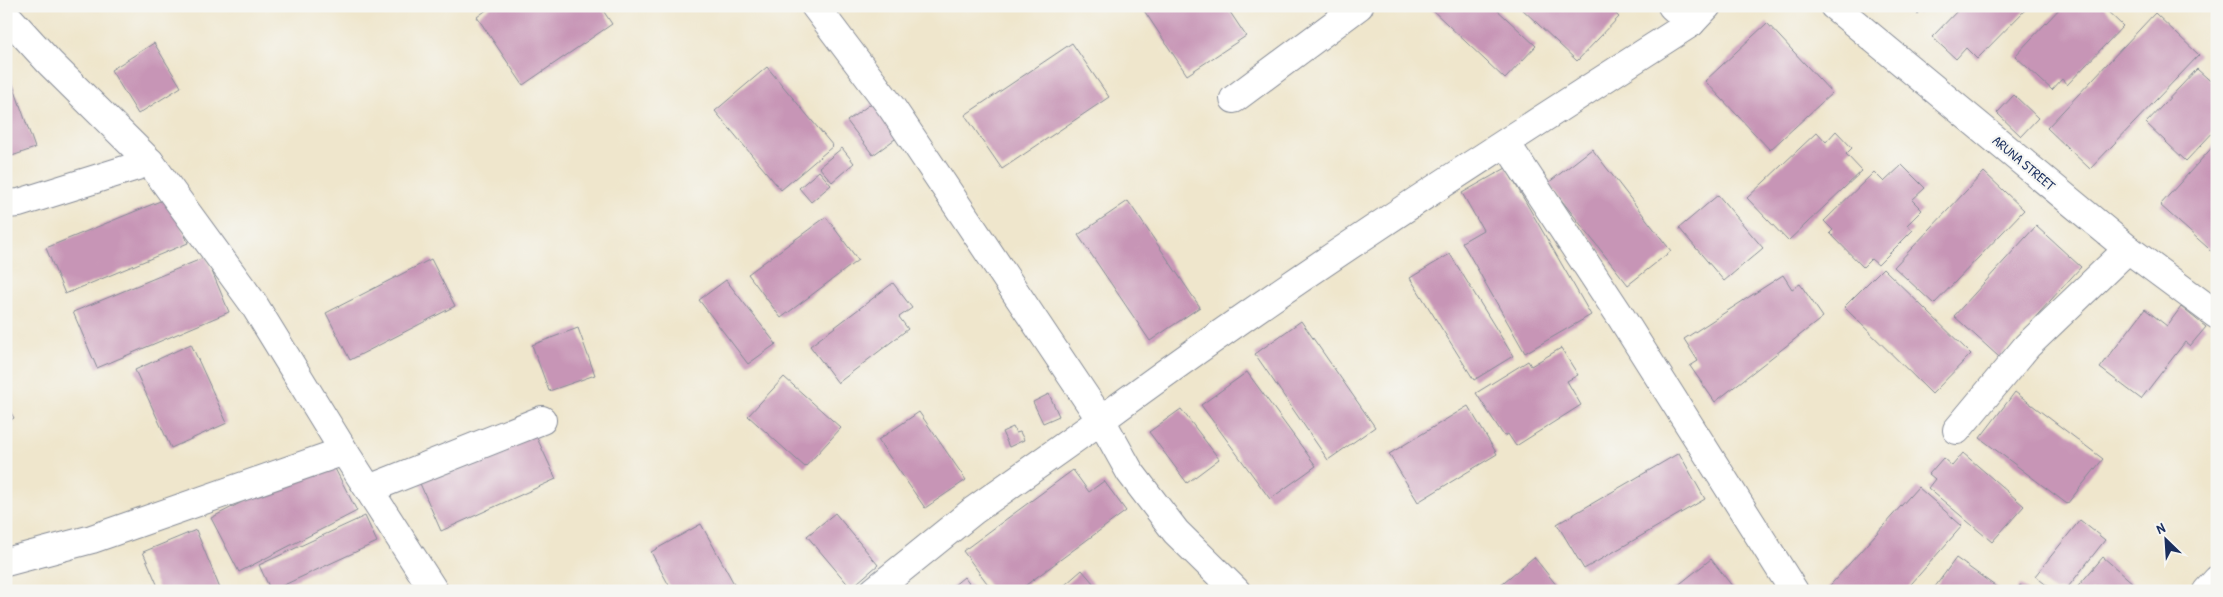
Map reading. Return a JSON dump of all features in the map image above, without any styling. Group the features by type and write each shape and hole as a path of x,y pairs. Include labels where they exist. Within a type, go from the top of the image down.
{"street":[{"path":"816,6 892,108 1101,420 1130,472 1176,532 1236,591"},
{"path":"1234,99 1359,6"},
{"name":"ARUNA STREET","path":"1834,6 2128,249 2217,316"},
{"path":"874,591 973,511 1174,366 1506,142 1690,12"},
{"path":"6,15 50,63 150,162 253,302 344,451 434,591"},
{"path":"1506,142 1621,317 1794,591"},
{"path":"6,204 19,203 150,162"},
{"path":"1957,430 2028,346 2128,249"},
{"path":"369,489 542,420"},
{"path":"6,562 92,539 344,451"},
{"path":"2207,591 2217,580"}],"building":[{"path":"359,6 371,6 363,12"},
{"path":"492,6 600,6 612,24 523,85 477,17"},
{"path":"1141,6 1226,6 1246,36 1187,75"},
{"path":"1428,6 1493,6 1536,46 1505,79"},
{"path":"1519,6 1607,6 1619,17 1577,61"},
{"path":"1909,6 1925,6 1918,14"},
{"path":"1962,6 2029,6 1977,59 1966,48 1956,59 1932,37"},
{"path":"2062,6 2102,6 2123,26 2067,85 2062,79 2052,90 2015,56"},
{"path":"2155,13 2199,55 2090,169 2047,128"},
{"path":"1767,23 1832,93 1770,150 1705,81"},
{"path":"154,43 181,87 138,114 111,70"},
{"path":"1072,43 1109,97 1002,169 965,115"},
{"path":"6,65 35,148 6,158"},
{"path":"767,67 833,146 781,190 715,111"},
{"path":"2197,69 2217,87 2217,128 2186,161 2146,123"},
{"path":"2014,95 2038,118 2021,136 1997,113"},
{"path":"876,100 902,134 873,155 847,121"},
{"path":"1836,131 1852,148 1846,154 1862,171 1788,241 1747,198 1817,132 1826,142"},
{"path":"2217,142 2217,256 2160,205"},
{"path":"842,148 854,163 832,182 819,167"},
{"path":"1592,149 1671,251 1628,285 1548,183"},
{"path":"1902,165 1925,188 1912,200 1922,210 1907,225 1913,230 1878,265 1871,259 1863,267 1830,233 1833,230 1824,221 1874,172 1884,182"},
{"path":"1506,168 1591,315 1525,353 1462,242 1483,230 1462,193"},
{"path":"819,171 831,185 811,202 799,188"},
{"path":"1984,172 2024,210 1934,304 1894,267"},
{"path":"1718,195 1763,248 1724,281 1679,228"},
{"path":"170,197 188,243 65,294 46,248"},
{"path":"1128,201 1200,307 1150,341 1078,235"},
{"path":"826,217 858,260 781,318 748,274"},
{"path":"2036,226 2081,267 1999,357 1954,316"},
{"path":"1450,254 1513,356 1474,380 1410,278"},
{"path":"206,257 229,312 97,368 73,312"},
{"path":"431,259 455,306 350,360 326,313"},
{"path":"1883,268 1971,354 1932,394 1844,307"},
{"path":"1783,275 1792,289 1800,284 1823,317 1715,402 1690,366 1698,361 1684,339"},
{"path":"726,280 776,344 748,364 699,300"},
{"path":"893,283 912,308 899,317 908,329 838,383 810,346"},
{"path":"2181,307 2206,327 2190,346 2185,342 2141,399 2100,368 2145,309 2167,326"},
{"path":"1301,321 1375,427 1328,460 1255,354"},
{"path":"578,328 595,375 549,391 532,345"},
{"path":"191,344 227,423 171,448 135,370"},
{"path":"1561,348 1578,375 1567,381 1581,405 1516,446 1508,434 1504,436 1476,393 1528,361 1531,366"},
{"path":"1247,372 1316,466 1270,499 1201,405"},
{"path":"784,377 841,428 805,467 748,416"},
{"path":"2015,392 2103,459 2067,504 1980,438"},
{"path":"1049,394 1059,416 1043,423 1033,402"},
{"path":"6,404 14,418 6,423"},
{"path":"1468,406 1497,454 1418,502 1389,454"},
{"path":"1181,409 1219,459 1187,483 1149,432"},
{"path":"919,412 966,480 925,508 878,440"},
{"path":"532,427 556,479 441,531 418,479"},
{"path":"1013,427 1016,433 1020,432 1024,440 1009,447 1002,432"},
{"path":"1679,453 1705,499 1584,569 1557,524"},
{"path":"1963,453 2024,506 1992,542 1928,488 1935,479 1929,474 1943,458 1952,466"},
{"path":"329,457 357,511 239,572 211,518"},
{"path":"1073,470 1089,492 1104,481 1126,511 1018,591 993,591 963,551"},
{"path":"1918,487 1962,526 1905,591 1825,591"},
{"path":"835,513 878,565 851,588 807,536"},
{"path":"365,516 377,542 271,591 259,565"},
{"path":"2080,520 2105,540 2065,591 2054,591 2035,576"},
{"path":"701,524 738,591 672,591 651,552"},
{"path":"196,530 221,591 160,591 143,552"},
{"path":"1534,557 1561,591 1493,591"},
{"path":"2103,557 2142,591 2074,591"},
{"path":"1956,558 2002,591 1932,591"},
{"path":"1711,559 1736,591 1671,591"},
{"path":"1082,570 1100,591 1058,591"},
{"path":"964,577 975,591 947,591"},
{"path":"2020,585 2028,591 2016,591"}]}
